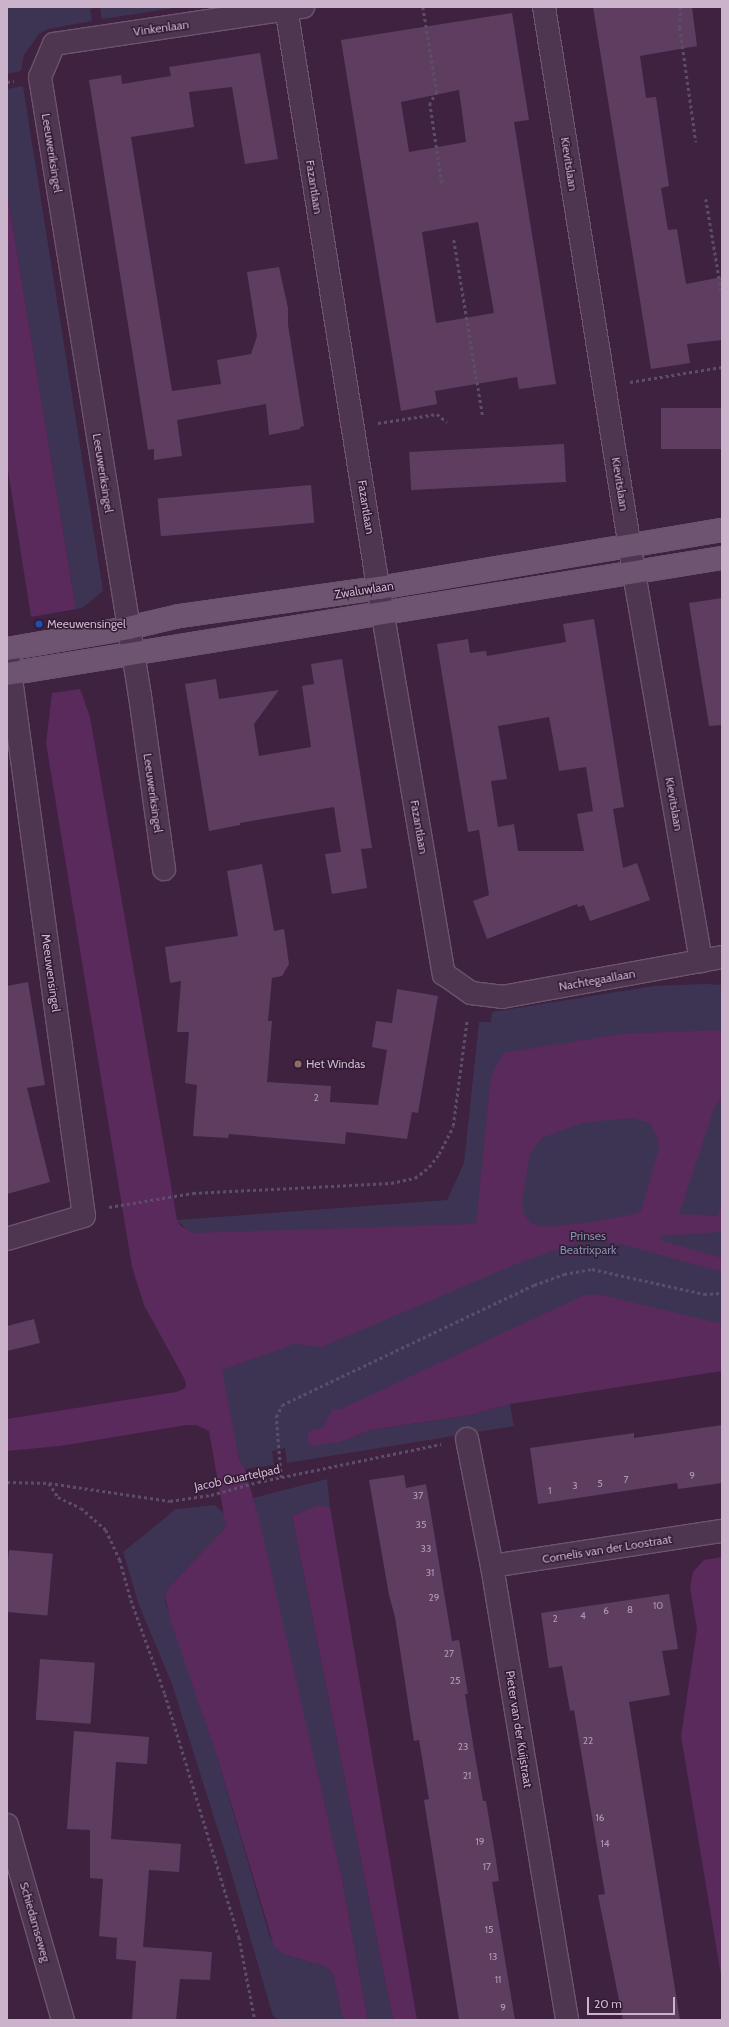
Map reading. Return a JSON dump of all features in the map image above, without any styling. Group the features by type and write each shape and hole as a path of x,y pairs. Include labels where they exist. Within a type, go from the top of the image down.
{"main road":[{"name":"Zwaluwlaan","path":"7,649 128,628 179,616 379,588 722,530"},
{"path":"9,674 722,558"}],"street":[{"name":"Kievitslaan","path":"544,7 634,573 712,959"},
{"name":"Vinkenlaan","path":"40,77 54,44 291,8"},
{"name":"Fazantlaan","path":"291,8 353,427 444,974 471,993"},
{"name":"Leeuweriksingel","path":"40,77 128,628 164,869"},
{"name":"Meeuwensingel","path":"7,649 9,674 84,1216 7,1239"},
{"name":"Nachtegaallaan","path":"471,993 502,997 712,959"},
{"name":"Pieter van der Kuijstraat","path":"467,1439 492,1566 567,2020"},
{"name":"Cornelis van der Loostraat","path":"492,1566 722,1531"},
{"name":"Schiedamseweg","path":"7,1824 63,2020"}],"path":[{"path":"423,7 437,92 430,103 442,183"},
{"path":"681,7 680,28 696,142"},
{"path":"7,82 14,81"},
{"path":"706,199 722,295"},
{"path":"454,240 483,417"},
{"path":"604,386 722,367"},
{"path":"353,427 437,414 447,422"},
{"path":"106,1208 193,1193 391,1183 415,1178 429,1168 439,1154 453,1126 471,993"},
{"path":"281,1478 276,1417 282,1405 534,1285 564,1274 592,1269 704,1294 722,1293"},
{"name":"Jacob Quartelpad","path":"7,1482 49,1483 170,1501 211,1495 258,1482 467,1439"},
{"path":"49,1483 58,1497 81,1508 106,1530 120,1560 131,1600 165,1694 239,1937 255,2020"}],"green space":[{"path":"7,7 100,7 90,9 92,21 48,29 39,34 24,55 21,71 7,74"},
{"path":"100,7 181,7 102,19"},
{"path":"23,86 103,591 82,608 76,609 7,191 7,89"},
{"name":"Prinses Beatrixpark","path":"705,984 722,985 722,1351 310,1442 341,1442 371,1430 470,1415 510,1404 514,1426 287,1463 285,1448 272,1451 274,1465 245,1469 239,1458 187,1230 177,1220 447,1200 464,1163 479,1022 491,1022 492,1012 654,986"},
{"path":"327,1479 330,1507 318,1505 292,1516 393,2020 368,2020 342,1879 253,1498"},
{"path":"215,1505 225,1515 226,1527 171,1585 165,1595 166,1604 218,1760 270,1937 284,1954 326,1967 333,1974 343,2020 279,2020 273,2016 229,1865 172,1684 139,1605 123,1552 176,1509"}],"shaded area":[{"path":"7,191 76,609 31,617 7,464"},
{"path":"80,689 90,717 177,1220 181,1226 193,1233 476,1224 491,1076 503,1053 620,1034 722,1030 722,1096 714,1109 679,1214 718,1216 722,1199 722,1232 659,1236 663,1241 722,1258 722,1272 625,1245 589,1239 521,1262 322,1347 294,1344 222,1370 239,1459 245,1469 260,1523 342,1879 368,2020 343,2020 333,1974 326,1967 284,1954 274,1946 218,1760 170,1619 165,1595 171,1585 226,1527 209,1431 196,1425 186,1425 60,1446 7,1451 7,1419 176,1392 184,1389 186,1385 185,1380 144,1305 132,1267 46,743 52,693","holes":["632,1118 650,1123 657,1137 659,1148 641,1211 634,1214 594,1222 544,1227 531,1224 524,1214 522,1199 530,1154 542,1138 582,1123"]},
{"path":"584,1295 603,1295 722,1324 722,1371 510,1404 470,1415 371,1430 341,1442 311,1446 310,1442 307,1443 308,1432 324,1427 332,1410 341,1409"},
{"path":"318,1505 330,1507 417,2020 393,2020 292,1516"},
{"path":"722,1557 722,1981 681,1736 697,1629 690,1587 693,1572 704,1560"}],"building":[{"path":"593,7 692,7 697,46 640,56 646,98 656,97 669,186 661,188 668,230 677,229 686,284 722,277 722,340 687,344 690,363 651,369"},
{"path":"512,13 529,120 514,122 556,384 519,389 517,377 435,391 437,404 401,411 341,40","holes":["459,90 466,142 409,152 401,102","478,222 494,313 436,323 422,232"]},
{"path":"260,53 278,159 245,164 232,87 189,92 194,127 131,137 172,391 221,384 217,360 251,354 257,336 247,272 279,267 288,308 288,325 304,426 300,427 300,429 269,435 266,404 177,420 182,456 154,460 154,449 148,450 89,80 121,75 122,84 171,76 169,67"},
{"path":"661,408 722,408 722,449 661,449"},
{"path":"564,444 566,482 411,490 409,452"},
{"path":"311,485 314,523 161,536 158,498"},
{"path":"722,598 722,725 709,726 689,603"},
{"path":"594,619 624,807 613,809 623,868 637,863 650,900 590,921 584,905 578,907 577,904 487,939 473,901 489,895 479,830 468,832 437,644 468,639 470,653 486,651 487,656 566,642 563,624","holes":["549,717 559,771 586,767 593,811 577,814 584,851 518,851 514,824 498,827 491,781 507,779 498,726"]},
{"path":"342,659 372,848 361,849 367,888 332,894 325,854 341,852 334,807 240,823 240,825 209,831 185,684 216,679 219,699 279,690 254,724 259,756 311,747 302,686 314,684 311,664"},
{"path":"262,864 274,931 284,929 289,964 282,976 272,978 268,1021 272,1021 267,1082 331,1086 330,1102 378,1105 387,1050 372,1047 376,1021 392,1023 397,989 438,996 418,1113 412,1112 407,1139 346,1132 345,1144 229,1134 228,1138 193,1136 197,1085 185,1083 189,1032 177,1032 181,981 170,983 165,947 238,936 227,871"},
{"path":"28,982 45,1085 27,1088 50,1182 7,1194 7,986"},
{"path":"34,1319 40,1343 7,1351 7,1326"},
{"path":"722,1425 722,1483 678,1489 677,1483 538,1504 530,1448 634,1433 634,1438"},
{"path":"404,1475 406,1488 426,1484 452,1641 459,1640 468,1694 465,1694 474,1750 483,1801 486,1801 499,1881 492,1882 515,2020 459,2020 424,1800 429,1799 419,1740 414,1741 395,1617 389,1595 369,1480"},
{"path":"9,1550 53,1554 47,1616 7,1612 7,1573"},
{"path":"669,1594 678,1649 662,1651 670,1695 629,1702 680,2020 623,2020 598,1895 605,1894 574,1710 570,1711 562,1666 549,1668 541,1613"},
{"path":"40,1659 95,1663 91,1724 36,1720"},
{"path":"74,1731 149,1737 147,1764 116,1762 111,1839 181,1844 179,1872 149,1870 143,1947 212,1952 210,1980 180,1979 176,2020 132,2020 136,1961 116,1959 117,1938 99,1936 103,1879 90,1878 90,1830 67,1829"}],"place":[{"name":"Meeuwensingel","path":"39,624"},
{"name":"Het Windas","path":"298,1064"}]}
